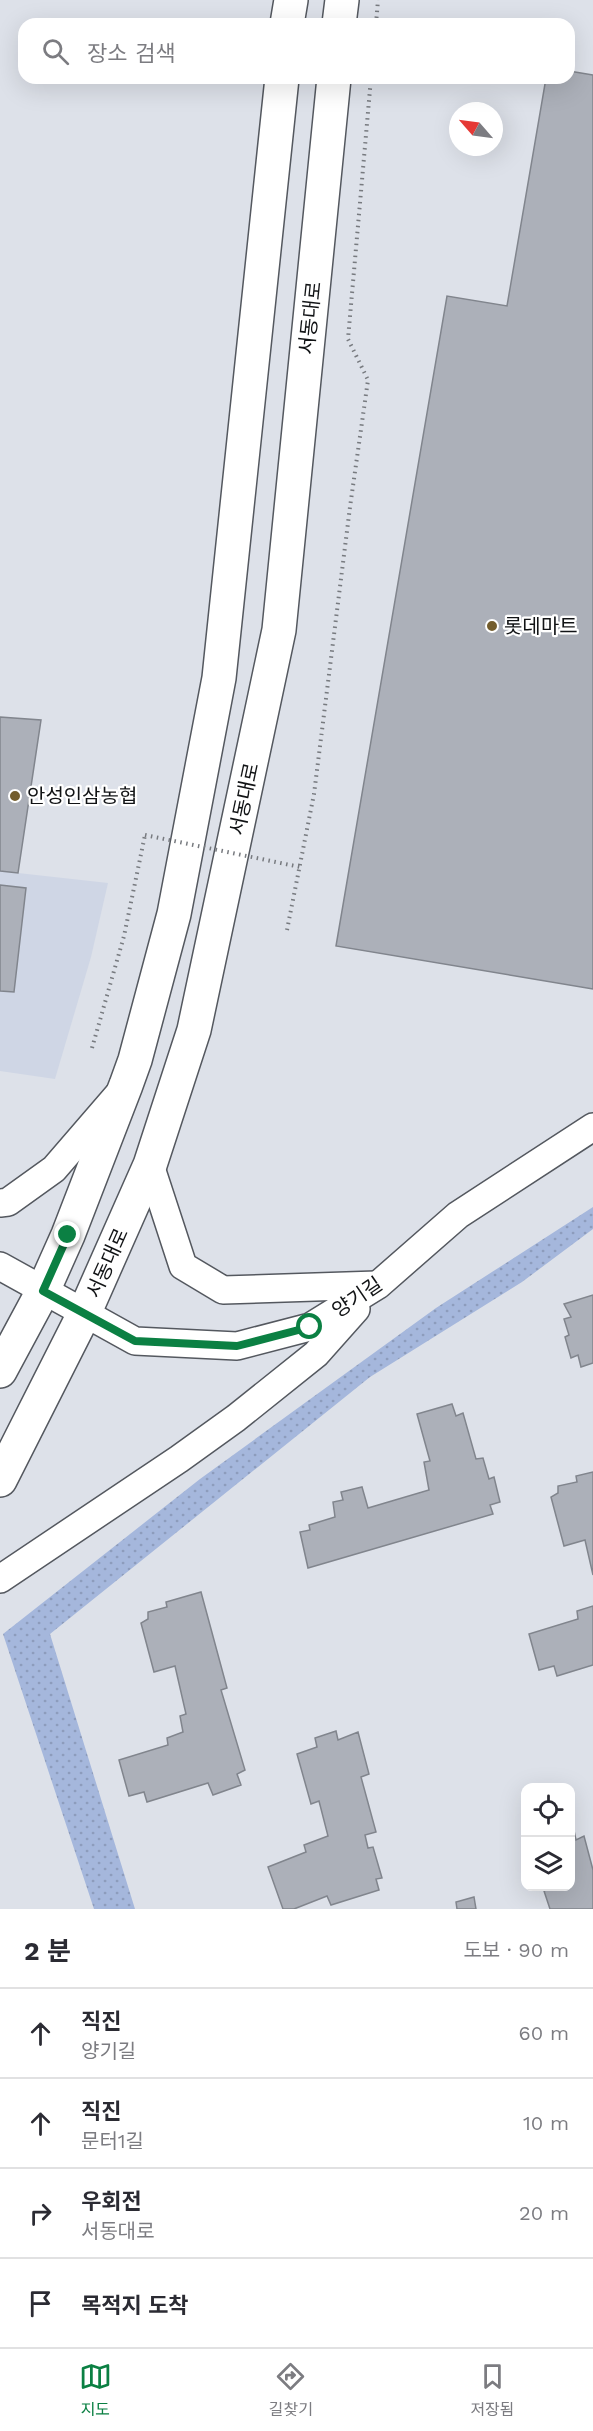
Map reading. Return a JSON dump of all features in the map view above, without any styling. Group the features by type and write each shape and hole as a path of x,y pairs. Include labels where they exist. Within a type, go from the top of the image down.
{"main road":[{"path":"288,18 291,0"},
{"path":"340,18 342,0"},
{"path":"0,1371 43,1291 68,1235 126,1086 174,914 219,678 281,84"},
{"name":"서동대로","path":"0,1480 84,1314 150,1165 194,1030 279,630 333,84"}],"street":[{"path":"0,1203 8,1202 54,1169 126,1086"},
{"name":"양기길","path":"0,1266 135,1341 237,1346 310,1327 378,1285 458,1215 593,1127"},
{"path":"150,1165 183,1266 223,1290 378,1285"},
{"path":"0,1579 236,1418 316,1354 378,1285"}],"path":[{"path":"376,18 378,0"},
{"path":"287,930 314,794 348,518 368,380 348,339 370,84"},
{"path":"92,1048 124,936 145,835 300,867"}],"shaded area":[{"path":"0,871 108,883 91,957 55,1079 0,1071"},
{"path":"593,1207 593,1229 522,1282 370,1377 50,1634 135,1909 94,1909 3,1634 200,1479 436,1308"}],"building":[{"name":"롯데마트","path":"575,72 593,75 593,989 336,946 447,296 507,306 545,84 575,84"},
{"name":"안성인삼농협","path":"0,717 41,720 18,873 0,871"},
{"path":"0,885 26,888 14,992 0,991"},
{"path":"593,1295 593,1363 581,1367 578,1355 571,1358 565,1337 569,1335 564,1319 571,1317 564,1304"},
{"path":"452,1404 456,1416 463,1413 476,1459 483,1458 489,1479 494,1477 500,1502 490,1505 493,1514 308,1568 300,1532 310,1530 309,1525 335,1517 333,1502 343,1500 341,1492 362,1487 368,1508 429,1490 424,1462 430,1461 417,1414"},
{"path":"593,1472 593,1575 585,1540 564,1546 551,1497 558,1493 558,1486 577,1482 576,1476"},
{"path":"201,1592 227,1688 221,1690 245,1770 237,1774 241,1785 213,1795 208,1783 147,1802 144,1792 129,1796 119,1760 168,1745 167,1738 183,1732 180,1716 186,1714 175,1666 154,1672 141,1623 148,1619 148,1612 167,1607 166,1602"},
{"path":"593,1606 593,1665 557,1676 554,1666 539,1670 529,1634 578,1619 577,1611"},
{"path":"336,1731 338,1740 358,1732 369,1774 361,1777 376,1832 365,1835 368,1848 373,1847 382,1878 376,1879 379,1890 331,1905 327,1896 294,1909 283,1909 268,1867 306,1852 304,1845 328,1836 319,1801 311,1804 297,1754 317,1747 315,1738"},
{"path":"575,1835 576,1840 584,1836 593,1870 593,1909 550,1909 544,1891 575,1891"},
{"path":"474,1897 476,1909 457,1909 456,1902"}],"place":[{"name":"롯데마트","path":"492,626"},
{"name":"안성인삼농협","path":"15,796"}],"route":[{"path":"68,1235 43,1291 135,1341 237,1346 310,1327"}]}
